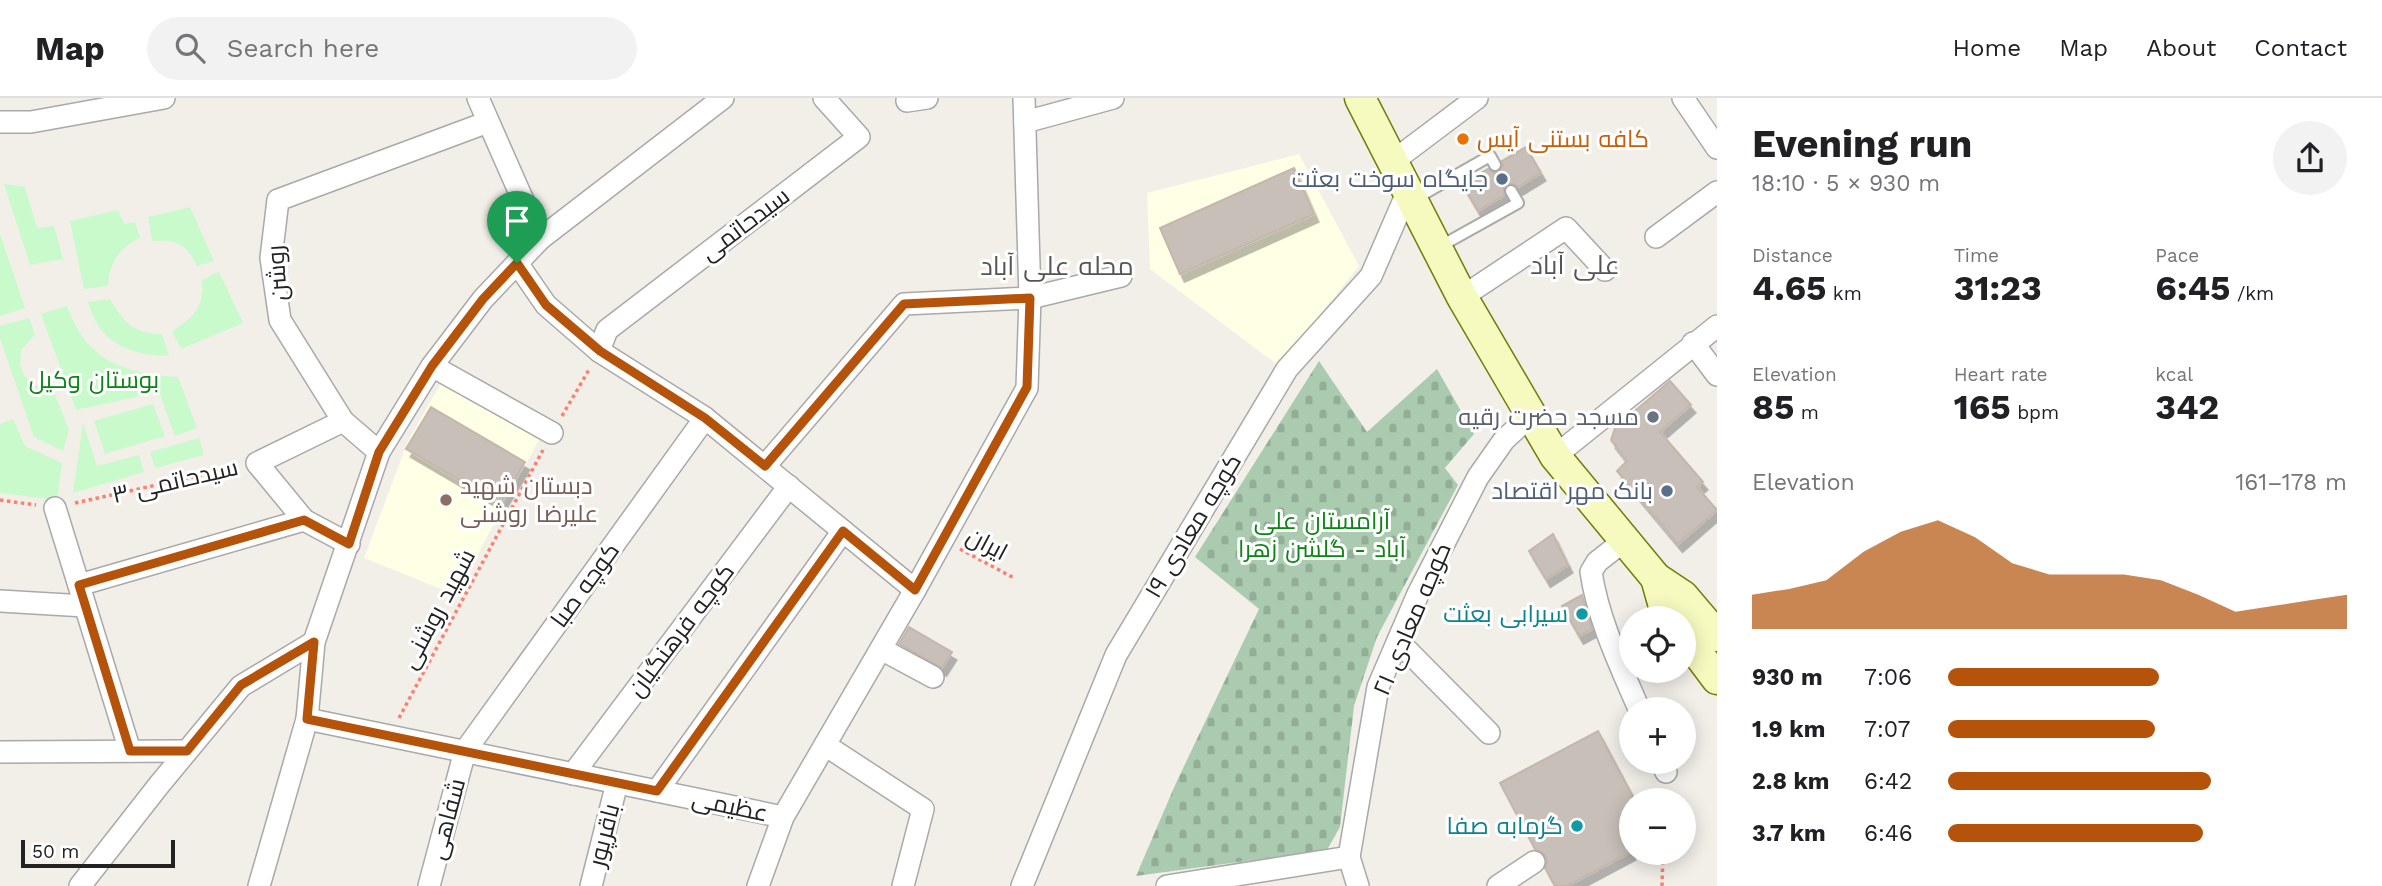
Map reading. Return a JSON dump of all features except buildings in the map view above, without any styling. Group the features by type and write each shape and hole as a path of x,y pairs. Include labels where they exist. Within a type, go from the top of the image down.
{"main road":[{"path":"1360,98 1462,297 1555,456 1656,578 1683,596 1717,636"},
{"path":"1656,578 1663,606"},
{"path":"1696,651 1717,679"}],"street":[{"path":"0,122 31,122 164,98"},
{"path":"478,98 540,239"},
{"path":"259,886 307,719 314,642 379,452 432,366 483,299 540,239 723,98"},
{"name":"سیدحاتمی","path":"600,351 607,330 859,137 824,98"},
{"path":"758,886 783,817 915,590 1027,387 1030,298 1024,98"},
{"path":"1025,122 1113,98"},
{"path":"1392,162 1477,98"},
{"path":"1688,100 1717,148"},
{"name":"روشن","path":"379,452 343,421 280,320 271,258 278,200 488,122"},
{"path":"1656,237 1717,192"},
{"name":"کوچه معادی ۱۹","path":"1022,886 1116,655 1287,369 1371,276 1409,197"},
{"path":"1462,297 1566,228 1605,270"},
{"path":"517,263 546,305 600,351 705,418 915,590"},
{"path":"765,466 904,304 1030,298 1121,276"},
{"path":"1555,456 1717,326"},
{"path":"1693,343 1717,375"},
{"path":"432,366 552,433"},
{"name":"کوچه معادی ۲۱","path":"1358,886 1349,857 1378,687 1418,594 1478,477 1504,440 1530,416"},
{"name":"کوچه صبا","path":"465,751 705,418"},
{"name":"سیدحاتمی ۳","path":"257,463 343,421"},
{"path":"257,463 304,520 349,544"},
{"name":"کوچه فرهنگیان","path":"573,774 789,486"},
{"path":"55,508 130,751"},
{"path":"79,585 304,520"},
{"path":"657,791 843,531"},
{"path":"1625,540 1597,562 1591,572 1616,656 1634,697"},
{"path":"0,601 85,606"},
{"path":"1398,641 1489,733"},
{"path":"80,886 241,685 314,642"},
{"path":"881,649 933,677"},
{"name":"عظیمی","path":"307,719 783,817"},
{"path":"825,745 923,809 903,886"},
{"path":"0,752 187,751"},
{"name":"شفاهی","path":"429,886 465,751"},
{"name":"باقرپور","path":"591,886 617,783"},
{"path":"1167,886 1349,857"},
{"path":"1498,886 1534,862"}],"lane":[{"path":"1409,197 1490,156 1495,165"},
{"path":"1436,248 1518,203 1511,191"}],"path":[{"name":"شهید روشنی","path":"389,736 552,433 600,351"},
{"name":"سیدحاتمی ۳","path":"0,500 55,508 257,463"},
{"name":"ایران","path":"942,540 1014,579"},
{"path":"1662,886 1663,865"}],"shaded area":[{"path":"1299,154 1359,266 1279,366 1150,269 1147,193"},
{"name":"دبستان شهید علیرضا روشنی","path":"443,380 541,436 456,595 364,558 408,441"}],"green space":[{"path":"4,184 25,187 37,228 54,226 63,259 30,265"},
{"path":"190,207 214,261 197,266 189,252 180,244 152,241 148,217"},
{"path":"118,210 124,224 135,222 140,238 126,246 116,257 110,270 108,286 84,289 70,221"},
{"path":"0,234 25,308 0,316"},
{"path":"219,272 243,323 181,349 172,331 192,316 200,304 202,280"},
{"path":"110,299 130,325 144,332 162,334 169,356 141,353 108,337 99,327 88,302"},
{"name":"بوستان وکیل","path":"67,306 85,340 109,361 140,372 178,377 197,428 175,436 159,392 76,410 41,314"},
{"path":"29,318 35,334 21,350 20,364 24,375 36,386 53,390 69,430 63,451 34,437 0,338 0,326"},
{"name":"آرامستان علی آباد - گلشن زهرا","path":"1319,361 1367,432 1437,369 1474,434 1445,468 1458,485 1377,637 1354,706 1340,827 1327,850 1136,876 1176,783 1259,609 1195,557"},
{"path":"153,404 165,436 105,454 94,421"},
{"path":"13,419 25,446 62,463 57,500 0,493 0,424"},
{"path":"83,423 97,466 139,455 144,472 73,493"},
{"path":"199,438 204,455 155,468 150,452"}],"place":[{"name":"کافه بستنی آیس","path":"1463,139"},
{"name":"جایگاه سوخت بعثت","path":"1502,179"},
{"name":"مسجد حضرت رقیه","path":"1653,417"},
{"name":"بانک مهر اقتصاد","path":"1667,491"},
{"name":"دبستان شهید علیرضا روشنی","path":"446,500"},
{"name":"سیرابی بعثت","path":"1582,614"},
{"name":"گرمابه صفا","path":"1577,826"}],"district":[{"name":"علی آباد","path":"1575,265"},
{"name":"محله علی آباد","path":"1057,266"}],"route":[{"path":"517,263 546,305 600,351 705,418 765,466 904,304 1030,298 1027,387 915,590 843,531 657,791 307,719 314,642 241,685 187,751 130,751 79,585 304,520 349,544 379,452 432,366 483,299 517,263"}]}
